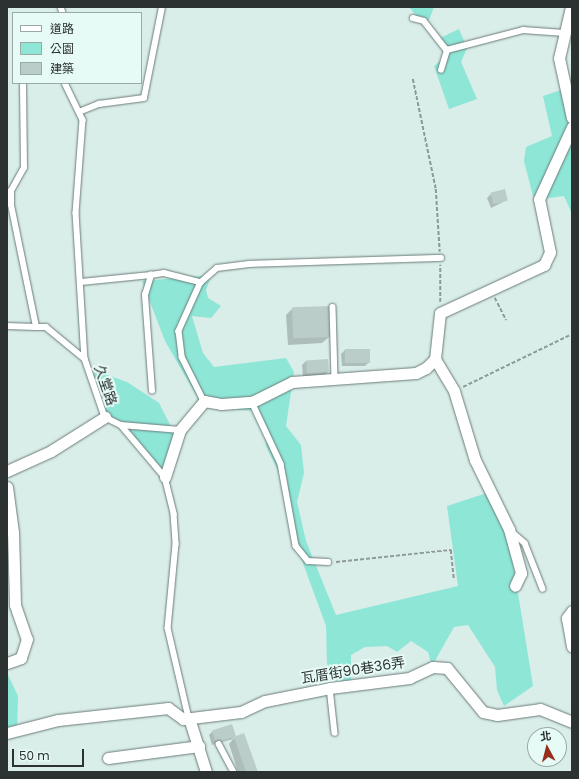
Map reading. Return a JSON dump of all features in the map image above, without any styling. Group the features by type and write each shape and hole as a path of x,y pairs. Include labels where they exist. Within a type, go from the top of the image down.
{"street":[{"path":"571,7 559,58 572,118"},
{"path":"515,586 521,573 509,529 475,460 454,392 435,359 440,313 544,265 550,252 538,199 572,127"},
{"path":"165,477 180,430 204,401 221,404 252,402 292,382 416,373 435,359"},
{"path":"7,471 51,451 105,417"},
{"path":"7,487 13,532 15,605 27,639 21,658 7,663"},
{"path":"572,611 567,618 572,647"},
{"name":"瓦厝街90巷36弄","path":"189,718 241,712 265,701 330,688 409,678 433,667 447,668 484,712 497,716 540,709 572,722"},
{"path":"7,733 58,720 168,708 180,717 189,718 206,772"},
{"path":"108,758 199,746"}],"lane":[{"path":"79,112 99,104 144,98 162,7"},
{"path":"413,18 424,21 447,50"},
{"path":"447,50 523,30 564,33"},
{"path":"441,70 447,50"},
{"name":"久堂路","path":"65,84 83,120 76,213 82,282 85,359 105,417 121,425 165,477 174,514 176,544 168,628 189,718"},
{"path":"23,85 24,168 11,191 11,205 36,326"},
{"path":"204,401 182,357 179,331 201,282 217,268 249,264 440,258"},
{"path":"82,282 164,273 201,282"},
{"path":"151,275 145,295 152,392"},
{"path":"333,307 335,379"},
{"path":"7,326 46,327 85,359"},
{"path":"252,402 281,464 296,546 308,561 328,562"},
{"path":"121,425 180,430"},
{"path":"509,529 525,543 543,589"},
{"path":"330,688 335,733"},
{"path":"219,744 234,772"}],"path":[{"path":"413,79 436,189 440,258 440,313"},
{"path":"491,289 506,320"},
{"path":"454,392 572,334"},
{"path":"328,562 451,550 454,579"}],"green space":[{"path":"409,7 434,7 429,20 421,21"},
{"path":"459,29 467,48 461,62 477,99 449,109 434,66 447,56 438,39"},
{"path":"570,87 572,97 572,214 564,196 534,200 524,161 526,147 552,136 543,96"},
{"path":"214,268 206,290 208,298 221,306 211,318 192,316 203,353 214,367 286,358 294,372 286,426 301,445 304,473 297,502 306,541 336,615 458,586 447,506 487,493 507,525 533,686 504,706 497,690 495,667 468,625 454,627 432,666 428,652 411,641 397,652 387,646 365,647 351,655 351,682 333,680 327,663 326,626 289,525 279,473 266,446 265,431 255,411 203,407 165,341 142,281 203,276"},
{"path":"99,372 127,382 159,403 179,442 166,473 121,425 105,417 104,399 93,374"},
{"path":"7,673 18,696 17,734 7,738"}],"building":[{"path":"505,189 508,201 493,204 490,193"},
{"path":"329,306 330,337 293,338 292,307"},
{"path":"345,349 370,349 370,363 345,363"},
{"path":"328,359 329,372 307,374 306,361"},
{"path":"232,724 236,736 216,743 212,730"},
{"path":"244,733 258,772 246,772 234,737"}],"waterway":[{"path":"572,67 572,73"}]}
